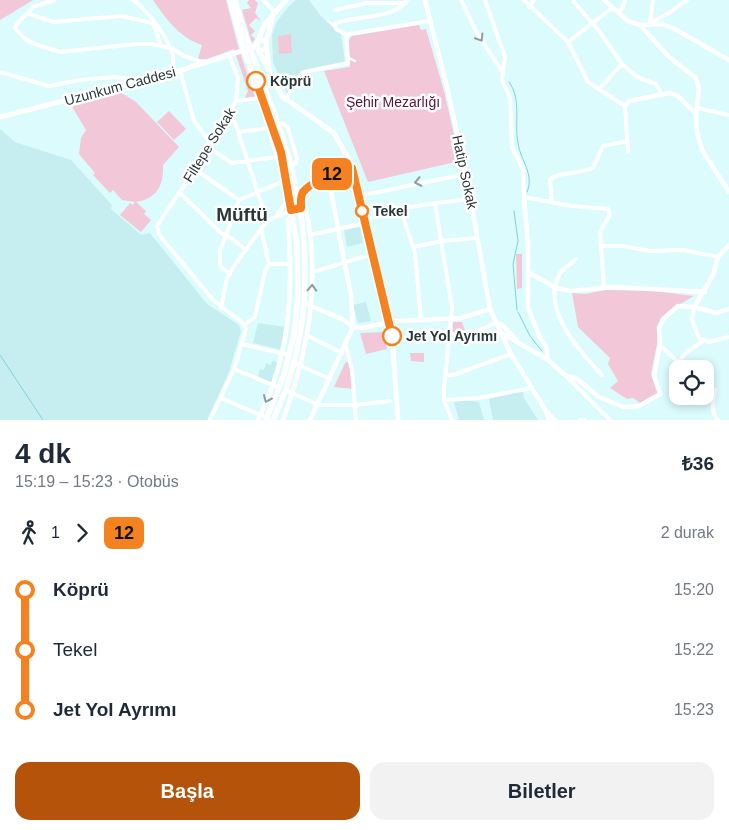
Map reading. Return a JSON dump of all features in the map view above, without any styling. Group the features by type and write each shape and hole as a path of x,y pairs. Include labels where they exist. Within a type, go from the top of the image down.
{"main road":[{"path":"230,0 243,47 281,152 296,233 299,273 297,313 286,354 282,389"},
{"path":"235,0 248,46 278,124 300,197 301,208 304,303 294,363 270,419"},
{"path":"286,0 261,30 256,46 280,94 285,100 334,133 352,168 389,323 394,356 398,420"},
{"path":"269,69 266,45 272,19"},
{"name":"Uzunkum Caddesi","path":"0,117 140,80 170,74 256,46 263,50 266,45"},
{"path":"291,207 304,191 341,168 348,158"},
{"path":"341,168 352,168"},
{"path":"291,207 301,208"}],"street":[{"path":"54,0 33,7 29,14 19,19 15,28 17,32 32,43 60,52 137,44 169,48 188,58 206,63"},
{"path":"133,0 143,6 164,34 174,66 170,74"},
{"path":"263,0 276,13"},
{"name":"Hatip Sokak","path":"424,0 448,91 466,174 490,309 511,354 550,420"},
{"path":"461,0 477,33 504,73"},
{"path":"485,0 505,57 502,80 512,108 512,147 523,169 528,244 528,307 540,338 546,346 548,360"},
{"path":"524,0 529,7 568,42 588,82 625,106"},
{"path":"529,7 534,0"},
{"path":"604,0 628,21 640,25 668,56 696,78 700,89 696,114 697,132 702,150 729,192"},
{"path":"617,12 622,9 625,0"},
{"path":"650,23 653,0"},
{"path":"640,25 650,23 669,13 679,2 686,0"},
{"path":"335,10 367,3 407,1"},
{"path":"333,25 364,16 388,14 407,1"},
{"path":"574,2 622,64 637,77 656,84 662,95"},
{"path":"568,42 612,8"},
{"path":"29,14 54,22 121,16 134,18 153,23 161,46"},
{"path":"285,100 304,72 347,64 349,58 347,35 328,21"},
{"path":"347,35 429,21"},
{"path":"650,23 673,28 729,60"},
{"name":"Filtepe Sokak","path":"221,308 208,296 160,236 157,229 158,221 210,146 236,101 238,78 229,55"},
{"path":"349,58 355,61"},
{"path":"599,89 622,64"},
{"path":"180,71 194,121 210,146 232,163 277,157"},
{"path":"0,72 49,86 80,80 114,77 140,80"},
{"path":"628,152 625,106 629,101 670,93 678,96 696,114"},
{"path":"236,101 262,98"},
{"path":"697,108 729,116"},
{"path":"267,109 264,114 284,181 288,188"},
{"path":"231,110 267,221"},
{"path":"239,132 268,128"},
{"path":"552,202 550,179 555,176 593,168 603,146 628,141"},
{"path":"195,169 239,200"},
{"path":"359,196 466,174"},
{"path":"310,420 346,347 353,328 350,296 339,229 328,176"},
{"path":"230,274 224,270 219,261 239,200 284,181"},
{"path":"179,192 226,236 246,250"},
{"path":"221,398 270,419 282,420 301,366 308,336 312,305 313,272 310,235 305,207 300,197"},
{"path":"524,197 608,209 610,214 600,232 604,287"},
{"path":"310,235 339,229 401,210 471,199"},
{"path":"435,204 452,308 444,400 452,420"},
{"path":"210,420 234,370 246,332 244,324 221,308 230,274 267,221 291,207"},
{"path":"276,215 291,207"},
{"path":"258,420 286,354 291,264 288,220 291,207"},
{"path":"401,210 414,247 421,320"},
{"path":"244,324 255,317 265,271 269,264 261,229"},
{"path":"414,247 442,241 477,238"},
{"path":"704,342 694,330 692,320 694,307 705,292 713,275 718,257 729,245"},
{"path":"601,246 622,246 650,251 683,250 718,257"},
{"path":"313,272 366,256"},
{"path":"576,259 559,275 556,288 557,311 568,336 602,375"},
{"path":"269,264 291,264"},
{"path":"528,272 556,288 570,291 604,287 705,292"},
{"path":"304,303 344,320 353,328 421,320 461,318 490,309"},
{"path":"565,375 577,379 600,397 623,408 631,408 658,397 660,390 654,376 660,345 659,328 663,319 678,306 694,307 717,313 729,309"},
{"path":"449,334 478,331 496,323 500,324 521,344"},
{"path":"500,332 548,360 610,420"},
{"path":"308,336 343,353"},
{"path":"660,345 680,363 688,351 704,342 729,337"},
{"path":"242,344 286,354"},
{"path":"346,347 352,370 356,420"},
{"path":"445,376 456,374 511,354"},
{"path":"294,363 330,379"},
{"path":"234,370 293,392 318,404 354,405 390,401"},
{"path":"444,400 479,398 532,388"},
{"path":"715,390 713,405 715,416 718,420"},
{"name":"Hatip Sokak","path":"546,411 555,420"},
{"path":"580,420 585,420"}],"shaded area":[{"path":"296,0 309,0 321,16 341,34 345,62 301,71 287,94 273,62 272,35 276,23"},
{"path":"0,129 15,142 71,160 112,205 111,209 141,235 150,233 207,304 239,325 241,331 229,372 207,420 0,420"},
{"path":"360,227 363,243 347,247 344,230"},
{"path":"366,302 371,321 358,323 353,305"},
{"path":"258,323 286,327 282,350 253,343"},
{"path":"272,361 279,363 272,383 258,377 260,369 264,370 266,363 271,365"},
{"path":"523,391 524,398 538,420 493,420 489,399"},
{"path":"466,400 479,402 484,420 459,420 454,402"}],"green space":[{"path":"0,0 33,0 0,20"},
{"path":"153,0 226,0 238,46 255,97 244,100 248,91 234,49 207,59 198,59 202,45 180,33 168,21"},
{"path":"249,0 255,0 258,3 255,13 261,21 256,18 249,25 255,31 251,35 255,39 252,43 242,10 251,8 247,3"},
{"name":"Şehir Mezarlığı","path":"419,25 421,30 426,29 444,91 460,161 368,182 324,71 350,67 349,40 352,36"},
{"path":"291,34 292,53 279,54 278,36"},
{"path":"117,90 136,102 179,147 163,165 162,179 158,190 149,198 136,202 146,211 144,214 151,220 141,232 120,215 130,203 133,205 135,202 122,200 113,190 110,193 93,175 95,173 79,154 81,138 86,130 71,105"},
{"path":"169,111 186,129 174,140 157,122"},
{"path":"516,254 522,254 522,288 517,289"},
{"path":"605,290 654,291 694,296 672,309 662,318 651,374 659,395 642,404 633,398 627,399 610,388 618,381 608,364 610,358 578,327 572,293 586,294"},
{"path":"453,322 462,322 465,331 453,332"},
{"path":"385,332 387,349 366,354 360,333"},
{"path":"410,353 424,353 424,362 411,361"},
{"path":"349,361 353,389 334,387 345,363"}],"waterway":[{"path":"509,82 517,104 517,135 519,149 528,173 529,185 527,192"},
{"path":"514,211 518,241 513,264 517,310"},
{"path":"518,312 530,336 542,351"},
{"path":"0,355 43,420"}],"bus line":[{"name":"12","path":"256,81 281,152 291,210 301,208 300,199 305,190 341,168 352,168 392,336"}],"place":[{"name":"Köprü","path":"256,81"},
{"name":"Tekel","path":"362,211"},
{"name":"Jet Yol Ayrımı","path":"392,336"}],"district":[{"name":"Müftü","path":"242,214"}]}
